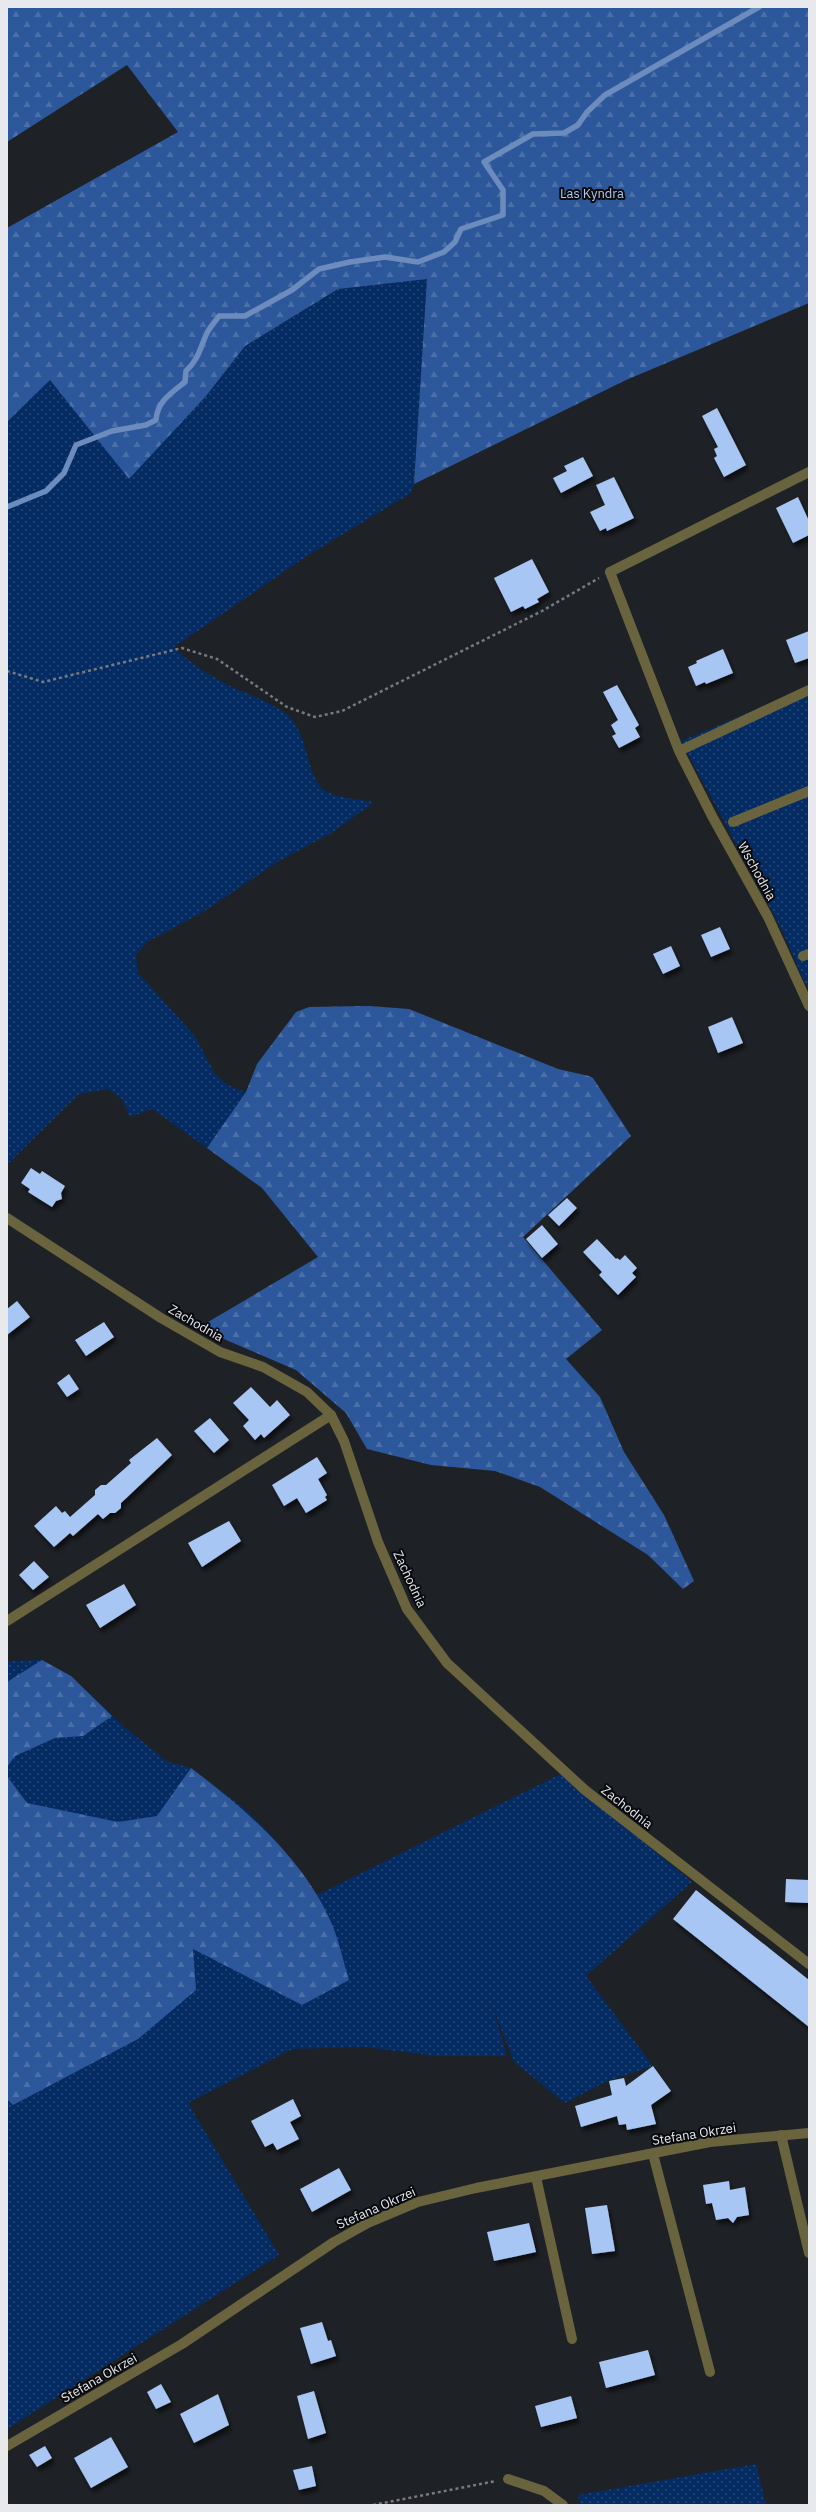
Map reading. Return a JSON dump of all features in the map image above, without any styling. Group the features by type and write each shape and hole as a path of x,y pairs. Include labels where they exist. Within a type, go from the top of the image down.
{"street":[{"path":"610,572 809,472"},
{"name":"Wschodnia","path":"610,572 679,751 712,816 768,917 809,1006"},
{"path":"679,751 809,690"},
{"path":"734,822 809,791"},
{"name":"Zachodnia","path":"7,1218 161,1318 220,1352 263,1367 307,1392 330,1415 344,1441 378,1542 407,1609 447,1663 585,1790 809,1964"},
{"path":"7,1621 330,1415"},
{"name":"Stefana Okrzei","path":"7,2446 182,2344 283,2275 368,2223 418,2202 710,2142 809,2133"},
{"path":"781,2136 809,2253"},
{"path":"653,2154 710,2372"},
{"path":"536,2177 572,2339"},
{"path":"508,2479 544,2491 563,2505"}],"path":[{"path":"7,671 43,682 182,648 217,659 287,708 315,718 342,711 542,611 610,572"},
{"path":"373,2505 508,2479"}],"shaded area":[{"path":"427,278 414,484 411,493 307,556 174,647 187,659 211,676 236,689 268,702 285,713 293,721 299,731 313,775 324,790 342,797 374,802 333,832 279,861 203,912 147,942 136,955 138,973 195,1036 215,1074 228,1085 246,1092 207,1148 152,1109 130,1117 122,1099 108,1089 79,1094 7,1165 7,422 50,380 129,478 206,396 245,346 338,289"},
{"path":"809,687 809,992 781,928 681,741"},
{"path":"42,1660 71,1676 123,1726 168,1762 191,1768 246,1810 270,1834 308,1887 317,1895 561,1774 692,1882 586,1976 653,2066 608,2081 565,2103 514,2062 493,2008 507,2056 436,2056 365,2047 292,2049 188,2103 279,2255 7,2429 7,1661"},
{"path":"756,2464 766,2505 580,2505 578,2495"}],"green space":[{"name":"Las Kyndra","path":"7,7 809,7 809,303 626,380 414,484 427,279 338,289 245,346 206,396 129,479 50,380 7,422 7,228 178,132 127,65 7,142"},
{"path":"369,1006 409,1009 558,1069 589,1076 593,1078 631,1136 523,1237 602,1330 566,1359 600,1397 624,1452 664,1515 694,1581 683,1589 648,1555 540,1487 495,1471 431,1465 367,1449 346,1413 296,1370 226,1340 203,1325 318,1257 262,1188 207,1148 246,1092 257,1064 296,1012 309,1007"},
{"path":"42,1660 71,1676 112,1716 83,1736 55,1738 15,1756 7,1767 7,1682"},
{"path":"191,1768 232,1800 271,1836 305,1877 319,1899 334,1929 349,1980 302,2005 193,1949 196,1990 138,2039 13,2105 7,2099 7,1776 27,1803 118,1822 157,1816"}],"building":[{"path":"717,408 746,465 724,477 714,458 717,456 714,449 718,447 702,416"},
{"path":"583,457 593,476 561,493 553,478 567,471 564,466"},
{"path":"614,477 634,518 607,531 606,528 600,531 590,512 605,505 596,485"},
{"path":"798,497 809,521 809,535 793,543 776,508"},
{"path":"532,559 549,592 537,599 539,602 525,609 523,606 511,612 494,578"},
{"path":"809,631 809,658 795,663 786,640"},
{"path":"723,649 733,673 706,684 705,682 696,686 688,667 697,663 696,661"},
{"path":"617,685 639,725 635,728 640,737 619,748 612,736 616,734 611,725 618,720 603,692"},
{"path":"720,927 730,949 711,957 701,935"},
{"path":"671,946 680,966 663,974 653,954"},
{"path":"732,1017 743,1043 718,1053 708,1027"},
{"path":"31,1168 40,1174 42,1171 65,1186 61,1193 62,1199 56,1201 52,1207 28,1192 30,1189 21,1183"},
{"path":"567,1198 577,1208 559,1226 548,1215"},
{"path":"542,1225 558,1244 542,1258 526,1239"},
{"path":"597,1239 616,1259 617,1258 620,1260 625,1255 637,1268 632,1273 636,1277 618,1295 599,1275 602,1272 583,1252"},
{"path":"17,1301 30,1317 7,1335 7,1309"},
{"path":"104,1322 114,1337 86,1356 75,1340"},
{"path":"69,1374 79,1389 67,1397 57,1383"},
{"path":"251,1387 270,1407 277,1400 290,1415 264,1438 261,1434 255,1440 243,1426 249,1420 233,1403"},
{"path":"210,1418 229,1440 214,1453 194,1431"},
{"path":"157,1438 172,1455 121,1503 121,1508 115,1513 110,1513 103,1519 98,1514 73,1536 70,1533 54,1547 34,1526 56,1506 62,1513 65,1511 70,1517 95,1495 95,1490 101,1485 106,1485 131,1463 129,1460"},
{"path":"317,1457 327,1473 318,1479 327,1495 325,1497 327,1500 306,1513 297,1498 284,1506 272,1485"},
{"path":"229,1521 241,1541 202,1567 188,1543"},
{"path":"34,1561 49,1577 33,1590 19,1575"},
{"path":"124,1584 136,1605 100,1628 86,1605"},
{"path":"786,1879 809,1880 809,1903 785,1902"},
{"path":"696,1890 809,1980 809,2027 673,1919"},
{"path":"653,2066 671,2091 651,2105 656,2124 627,2130 626,2124 619,2125 617,2116 581,2127 575,2106 612,2095 609,2081 624,2078 626,2086"},
{"path":"293,2099 301,2116 290,2122 299,2139 277,2150 273,2143 265,2147 251,2121"},
{"path":"339,2168 351,2190 312,2212 300,2189"},
{"path":"729,2181 730,2190 745,2187 749,2215 737,2217 733,2223 728,2218 716,2220 712,2203 706,2204 703,2185"},
{"path":"607,2205 615,2251 592,2254 585,2208"},
{"path":"529,2223 536,2252 494,2261 487,2232"},
{"path":"322,2322 328,2341 331,2340 336,2356 311,2364 300,2328"},
{"path":"648,2350 655,2375 606,2388 599,2362"},
{"path":"161,2384 171,2402 156,2409 147,2392"},
{"path":"314,2391 326,2433 308,2439 297,2396"},
{"path":"218,2394 229,2425 194,2443 180,2414"},
{"path":"571,2396 577,2418 541,2427 535,2406"},
{"path":"111,2437 128,2467 91,2488 74,2458"},
{"path":"45,2446 52,2458 37,2467 29,2455"},
{"path":"312,2466 316,2486 299,2490 293,2470"}],"waterway":[{"path":"7,507 46,491 64,473 76,445 112,431 146,425 156,420 162,403 170,394 185,382 186,371 196,358 207,332 219,316 245,316 292,290 319,269 350,262 385,257 418,262 444,252 455,242 461,229 503,215 503,190 484,162 533,134 564,133 578,125 587,112 605,95 759,7"}]}
